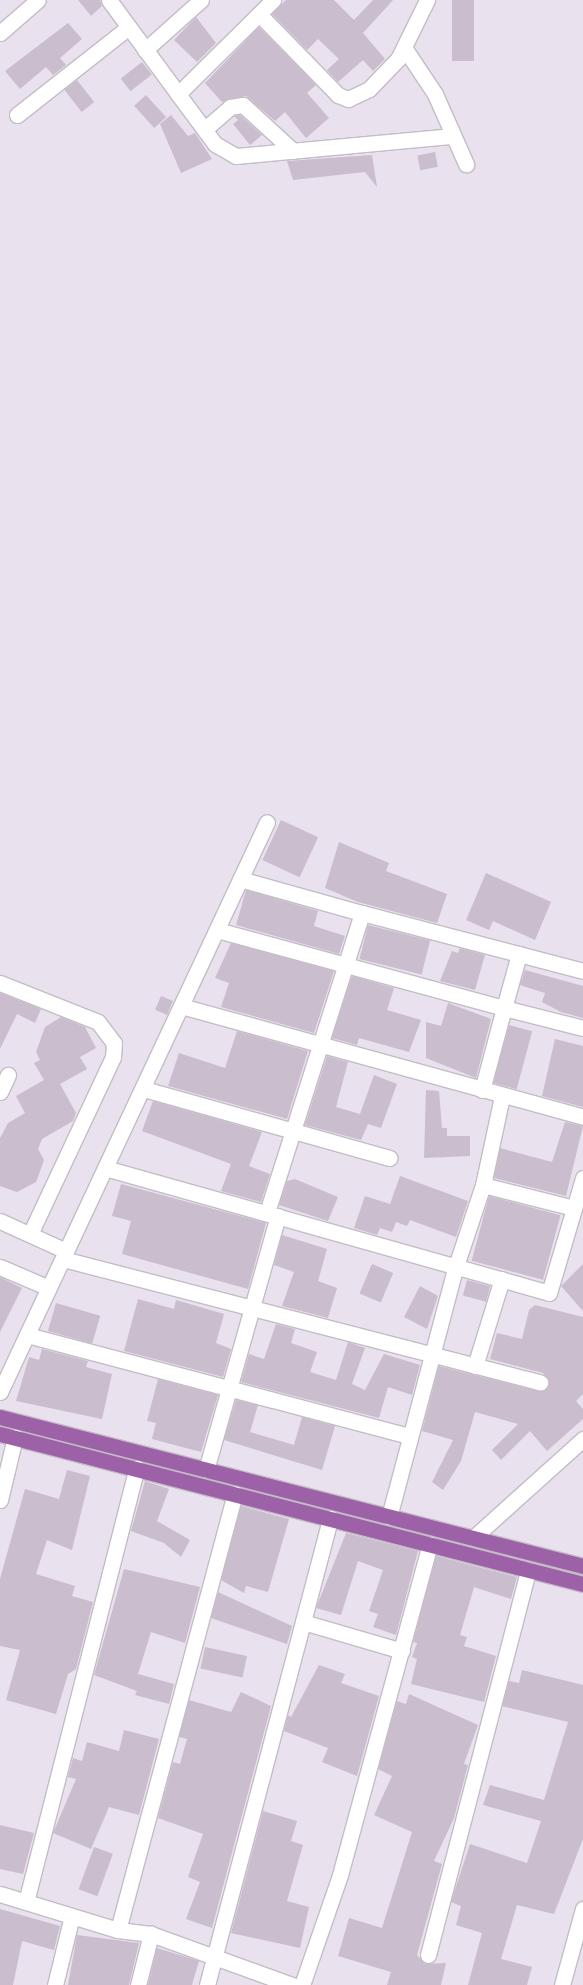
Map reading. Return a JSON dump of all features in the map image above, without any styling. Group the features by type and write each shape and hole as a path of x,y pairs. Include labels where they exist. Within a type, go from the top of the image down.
{"main road":[{"path":"0,1417 583,1566"},
{"path":"0,1434 583,1584"}],"street":[{"path":"0,33 38,0"},
{"path":"110,0 204,129 224,152 236,156 453,136"},
{"path":"145,50 200,0"},
{"path":"178,94 273,0"},
{"path":"259,14 338,95 348,99 369,89 405,50 427,0"},
{"path":"17,115 128,27"},
{"path":"405,50 435,94 466,164"},
{"path":"204,129 230,108 243,105 292,151"},
{"path":"0,1392 144,1089 267,822"},
{"path":"240,879 583,971"},
{"path":"206,1470 251,1308 292,1132 362,913"},
{"path":"217,930 345,966 583,1028"},
{"path":"482,1090 519,954"},
{"path":"0,983 98,1022 114,1043 113,1057 30,1234"},
{"path":"181,1006 320,1048 583,1117"},
{"path":"0,1092 8,1075"},
{"path":"144,1089 389,1158"},
{"path":"389,1517 456,1266 483,1185 502,1096"},
{"path":"105,1168 549,1293 583,1178"},
{"path":"483,1185 574,1208"},
{"path":"0,1220 30,1234 64,1255 251,1308 540,1382"},
{"path":"0,1267 49,1288"},
{"path":"475,1366 502,1280"},
{"path":"27,1335 410,1436"},
{"path":"0,1500 15,1437"},
{"path":"473,1538 583,1439"},
{"path":"26,1902 137,1468"},
{"path":"118,1930 234,1493"},
{"path":"207,1985 217,1960 330,1518"},
{"path":"302,1985 340,1875 430,1544"},
{"path":"428,1955 528,1570"},
{"path":"303,1622 402,1651"},
{"path":"0,1894 118,1930 151,1934 217,1960 292,1985"},
{"path":"562,1985 583,1909"},
{"path":"55,1985 72,1916"},
{"path":"138,1985 151,1934"}],"building":[{"path":"78,0 100,0 102,6 91,16"},
{"path":"286,0 334,0 354,20 373,0 393,0 363,33 385,59 373,71 363,60 338,82 327,70 339,59 318,39 307,50 272,14"},
{"path":"452,0 474,0 474,61 452,61"},
{"path":"196,17 216,43 197,62 174,40"},
{"path":"68,23 82,39 60,58 66,65 53,75 46,67 20,89 5,71"},
{"path":"259,27 316,85 307,93 329,118 306,138 285,112 275,121 246,96 222,102 205,83"},
{"path":"142,62 152,75 131,91 121,79"},
{"path":"77,80 94,102 82,112 64,90"},
{"path":"146,95 166,117 154,128 134,106"},
{"path":"171,115 188,136 195,133 212,159 181,173 160,124"},
{"path":"240,115 262,135 250,145 233,124 238,120 234,116"},
{"path":"435,152 438,167 420,170 417,155"},
{"path":"372,155 377,187 365,172 293,180 287,161"},
{"path":"281,820 318,837 300,877 262,860"},
{"path":"339,842 389,863 386,871 447,894 437,923 358,902 325,888"},
{"path":"486,873 551,902 535,940 493,921 489,930 466,920"},
{"path":"246,890 318,911 314,926 345,936 339,954 236,925"},
{"path":"368,925 430,940 422,974 360,959"},
{"path":"231,943 334,971 314,1033 221,1007 229,983 215,978"},
{"path":"460,948 485,955 475,990 440,981 452,951 458,953"},
{"path":"525,970 583,986 583,1018 561,1012 542,1002 545,993 520,985"},
{"path":"352,976 394,988 387,1010 421,1020 409,1052 359,1038 357,1045 332,1038"},
{"path":"0,993 41,1009 35,1023 17,1014 0,1049"},
{"path":"161,996 173,1001 167,1015 155,1010"},
{"path":"448,1003 491,1019 476,1078 426,1058 426,1022 441,1026"},
{"path":"61,1017 85,1027 96,1048 80,1057 87,1069 60,1084 76,1113 73,1121 42,1139 38,1149 44,1160 36,1182 17,1192 0,1186 0,1138 8,1123 25,1113 16,1096 44,1080 34,1063 40,1060 36,1052 45,1027"},
{"path":"509,1025 532,1031 517,1089 493,1083"},
{"path":"237,1031 308,1051 287,1119 168,1086 179,1053 225,1068"},
{"path":"555,1039 583,1046 583,1107 542,1096"},
{"path":"327,1056 348,1062 336,1107 360,1114 374,1075 397,1084 381,1128 368,1124 361,1140 305,1125"},
{"path":"426,1090 439,1091 442,1128 447,1128 447,1136 470,1136 470,1156 424,1158"},
{"path":"153,1101 262,1132 249,1166 270,1174 261,1202 221,1191 231,1164 142,1131"},
{"path":"565,1122 583,1126 566,1196 494,1178 500,1148 552,1162"},
{"path":"400,1176 468,1201 456,1237 410,1220 407,1226 396,1222 392,1232 380,1228 377,1235 354,1228 365,1196 390,1204"},
{"path":"295,1179 338,1197 328,1221 279,1205 287,1181"},
{"path":"121,1184 266,1223 248,1289 122,1254 131,1221 112,1216"},
{"path":"489,1196 560,1215 543,1280 472,1261"},
{"path":"282,1235 327,1249 318,1281 337,1288 328,1318 282,1306 294,1272 274,1265"},
{"path":"372,1264 393,1273 381,1302 359,1293"},
{"path":"583,1264 583,1311 561,1286"},
{"path":"0,1277 22,1288 0,1332"},
{"path":"467,1280 490,1286 486,1302 463,1295"},
{"path":"420,1286 438,1296 427,1329 404,1317"},
{"path":"138,1299 174,1309 176,1300 224,1314 216,1343 231,1349 223,1377 124,1351"},
{"path":"56,1303 100,1316 92,1344 48,1331"},
{"path":"535,1305 583,1317 583,1394 576,1401 583,1409 583,1419 547,1451 530,1431 501,1460 492,1450 518,1424 475,1412 461,1461 443,1490 432,1482 453,1440 422,1431 439,1366 538,1391 546,1389 549,1380 543,1373 490,1359 497,1333 522,1339 529,1310"},
{"path":"276,1324 295,1329 291,1343 317,1352 310,1372 336,1380 348,1342 365,1348 352,1384 365,1390 384,1354 420,1365 412,1395 388,1387 379,1418 241,1382 249,1354 264,1359"},
{"path":"42,1349 88,1361 86,1367 112,1374 102,1419 16,1401 29,1357 39,1360"},
{"path":"158,1379 218,1395 201,1452 152,1439 156,1423 147,1421"},
{"path":"236,1400 258,1405 250,1432 294,1445 302,1417 335,1426 322,1470 224,1440"},
{"path":"67,1470 90,1476 72,1550 47,1540 36,1574 75,1586 72,1596 93,1602 76,1669 68,1674 56,1714 6,1700 20,1650 0,1646 0,1579 25,1489 59,1499"},
{"path":"145,1481 169,1489 157,1521 190,1540 181,1557 164,1543 131,1531"},
{"path":"241,1506 289,1519 268,1592 246,1586 244,1593 221,1580"},
{"path":"346,1533 418,1551 396,1635 373,1627 378,1614 369,1611 383,1570 358,1561 341,1615 316,1608"},
{"path":"436,1556 517,1577 511,1599 474,1587 460,1635 467,1637 464,1646 496,1656 484,1702 411,1684 417,1659 412,1657 417,1643 413,1642"},
{"path":"124,1569 200,1587 185,1643 151,1632 138,1674 174,1684 169,1704 135,1695 137,1691 94,1675"},
{"path":"218,1592 292,1626 287,1644 211,1618"},
{"path":"205,1647 247,1656 242,1677 200,1669"},
{"path":"319,1665 345,1674 341,1683 379,1696 357,1776 322,1762 328,1748 284,1731 288,1715 291,1717"},
{"path":"522,1670 583,1685 583,1839 554,1914 517,1905 501,1959 532,1967 527,1985 468,1985 482,1933 456,1925 461,1906 451,1902 470,1844 527,1863 541,1821 483,1805 490,1785 544,1800 568,1722 502,1706 509,1681 519,1683"},
{"path":"241,1692 271,1706 212,1928 186,1919 200,1882 188,1877 203,1834 158,1818 173,1762 180,1764 187,1739 179,1737 189,1700 231,1712"},
{"path":"409,1694 478,1725 464,1764 468,1765 454,1818 434,1861 442,1864 417,1955 425,1964 446,1963 441,1985 387,1985 391,1972 338,1956 349,1918 382,1928 412,1832 374,1815 392,1776 378,1769 397,1701 406,1704"},
{"path":"124,1730 159,1739 139,1815 109,1807 91,1849 53,1833 76,1779 68,1777 73,1758 82,1761 87,1742 119,1751"},
{"path":"263,1811 297,1821 291,1841 303,1845 287,1901 309,1907 300,1948 231,1933"},
{"path":"0,1825 34,1833 23,1874 0,1869"},
{"path":"94,1847 113,1854 97,1896 79,1889"},
{"path":"0,1909 60,1926 54,1950 22,1941 13,1985 0,1985"},
{"path":"77,1935 139,1943 129,1985 68,1985"},
{"path":"157,1948 199,1961 192,1985 148,1985"}]}
